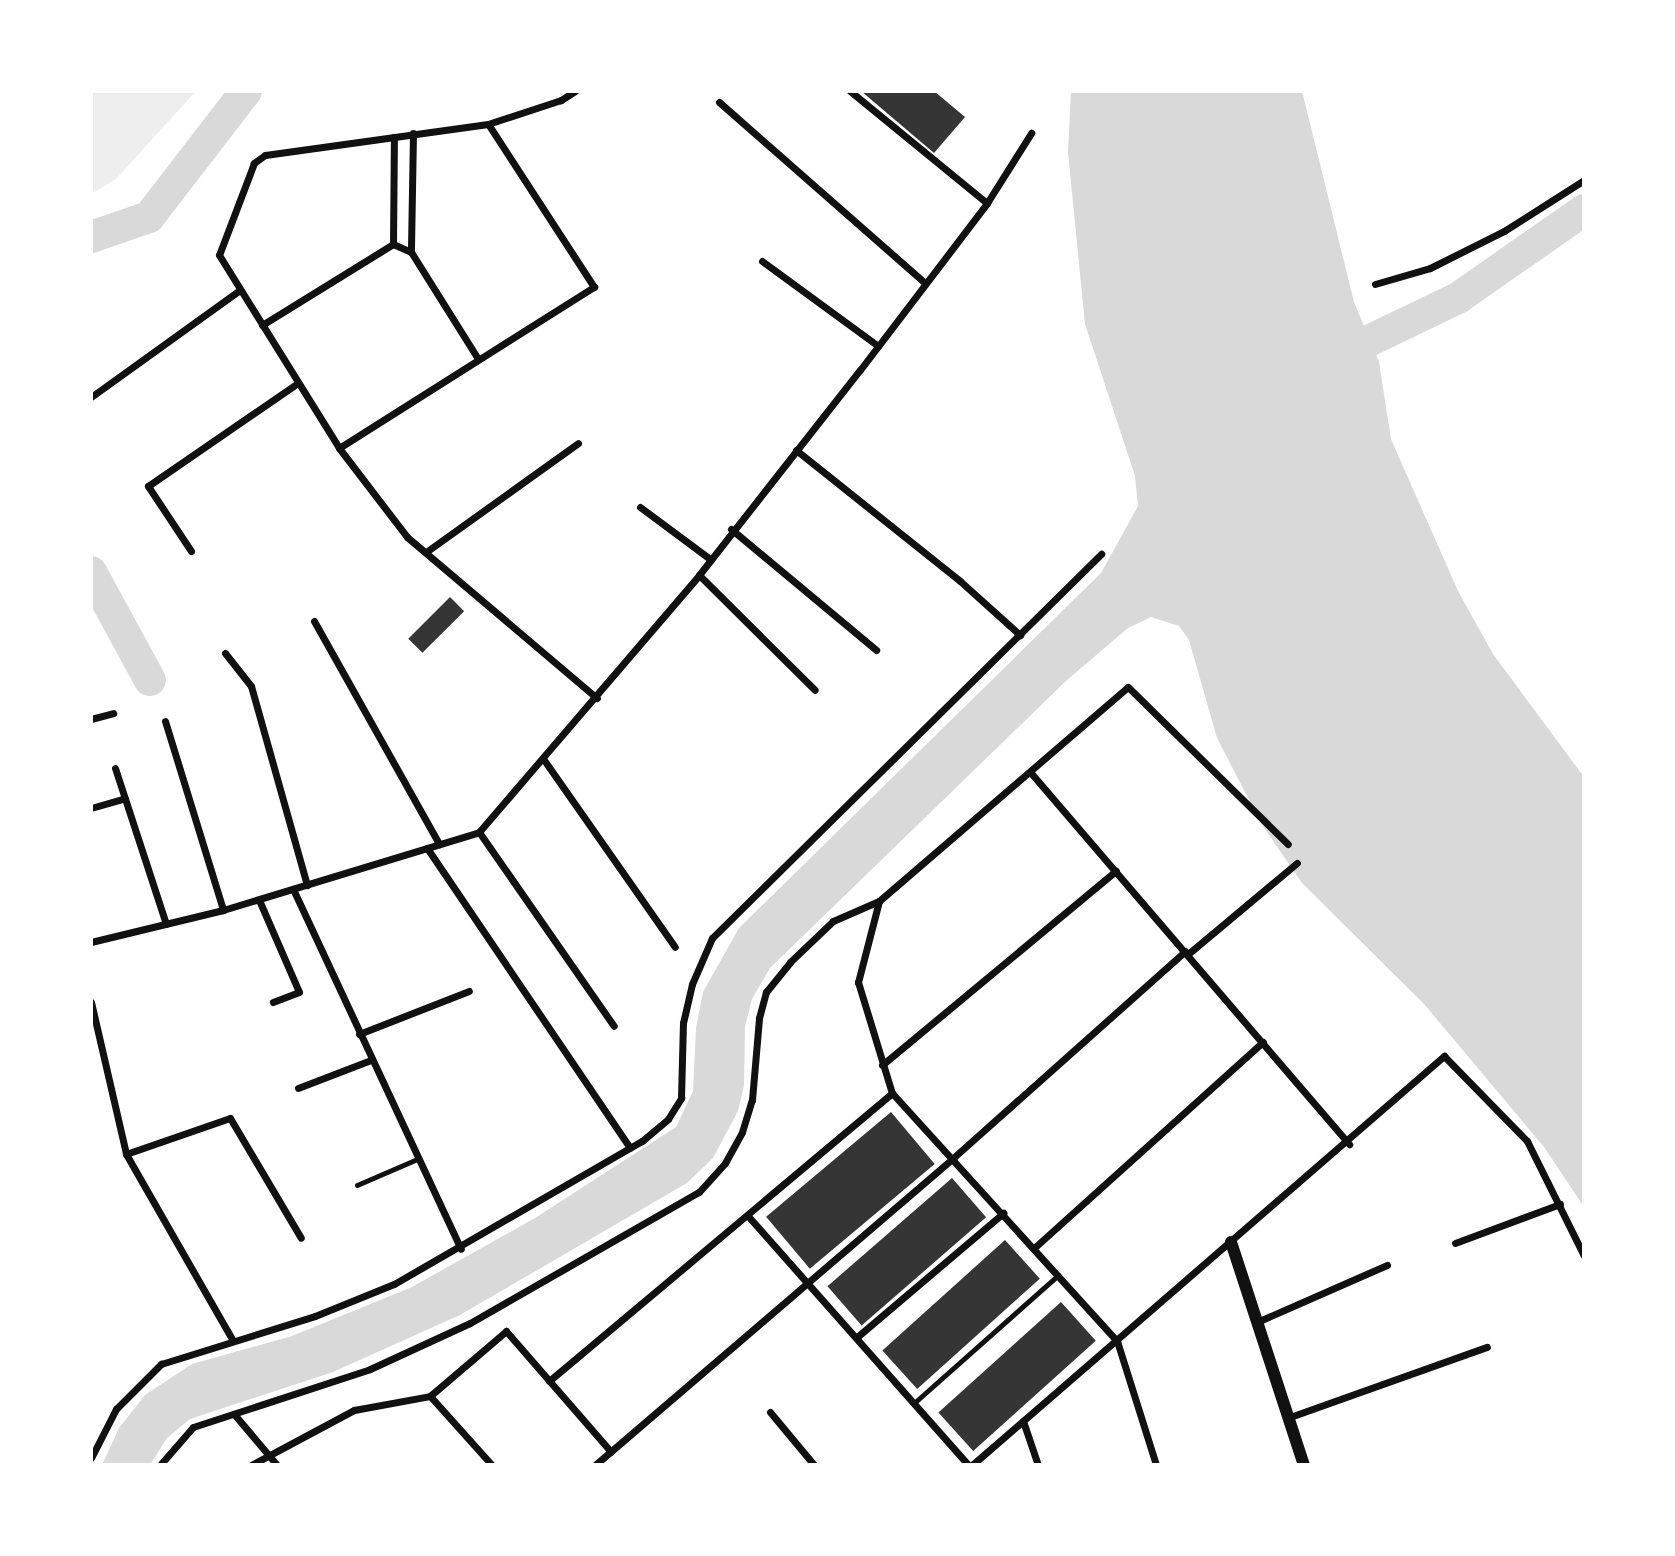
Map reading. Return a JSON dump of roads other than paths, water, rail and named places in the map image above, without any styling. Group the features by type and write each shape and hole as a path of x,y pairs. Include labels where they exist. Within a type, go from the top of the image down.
{"street":[{"path":"575,91 561,100 488,124 265,155 254,163 219,255 339,448 407,537 597,698"},
{"path":"850,91 987,203"},
{"path":"719,102 925,283"},
{"path":"339,448 594,287 488,124"},
{"path":"413,133 411,252 478,359"},
{"path":"91,942 223,911 480,832 597,698 699,575 731,529 878,346 987,203 1031,133"},
{"path":"393,244 394,137"},
{"path":"1376,284 1430,268 1504,231 1584,180"},
{"path":"393,244 411,252"},
{"path":"262,325 393,244"},
{"path":"762,261 878,346"},
{"path":"91,397 240,290"},
{"path":"191,551 149,486 298,383"},
{"path":"426,552 578,443"},
{"path":"796,450 960,581 1020,635"},
{"path":"640,507 710,559"},
{"path":"731,529 876,650"},
{"path":"91,1458 116,1409 161,1364 372,1293 461,1249 630,1148 667,1119 681,1098 683,1023 692,984 712,938 1101,554"},
{"path":"699,575 815,690"},
{"path":"314,621 439,844"},
{"path":"225,653 251,686 307,885"},
{"path":"160,1465 193,1427 370,1369 470,1323 699,1192 725,1163 742,1132 752,1100 759,1018 766,992 790,962 833,922 879,901 1128,687 1288,844"},
{"path":"91,719 113,713"},
{"path":"165,721 223,911"},
{"path":"544,760 675,947"},
{"path":"115,768 166,924"},
{"path":"1031,773 1349,1143"},
{"path":"91,808 125,798"},
{"path":"480,832 614,1026"},
{"path":"427,848 630,1148"},
{"path":"595,1465 807,1280 953,1158 1186,953 1297,863"},
{"path":"882,1065 1116,871"},
{"path":"293,889 461,1249"},
{"path":"258,900 299,992 273,1002"},
{"path":"879,901 858,982 892,1093 1117,1341 1156,1465"},
{"path":"359,1034 469,990"},
{"path":"91,1002 126,1154 233,1341"},
{"path":"1034,1248 1263,1042"},
{"path":"748,1216 970,1465 1349,1143 1444,1056 1528,1141 1584,1256"},
{"path":"298,1088 371,1060"},
{"path":"549,1381 892,1093"},
{"path":"126,1154 230,1118 301,1238"},
{"path":"1455,1243 1560,1204"},
{"path":"857,1337 1003,1213"},
{"path":"1231,1242 1304,1465"},
{"path":"1257,1322 1387,1265"},
{"path":"251,1465 266,1453 354,1409 430,1396 506,1331 611,1452"},
{"path":"1290,1417 1487,1347"},
{"path":"430,1396 492,1465"},
{"path":"770,1412 814,1465"},
{"path":"234,1414 277,1465"},
{"path":"1023,1421 1038,1465"}],"lane":[{"path":"357,1185 417,1159"},
{"path":"914,1403 1058,1275"}],"waterway":[{"path":"91,237 149,217 246,91"},
{"path":"1333,358 1458,298 1584,210"},
{"path":"91,572 150,680"}]}
